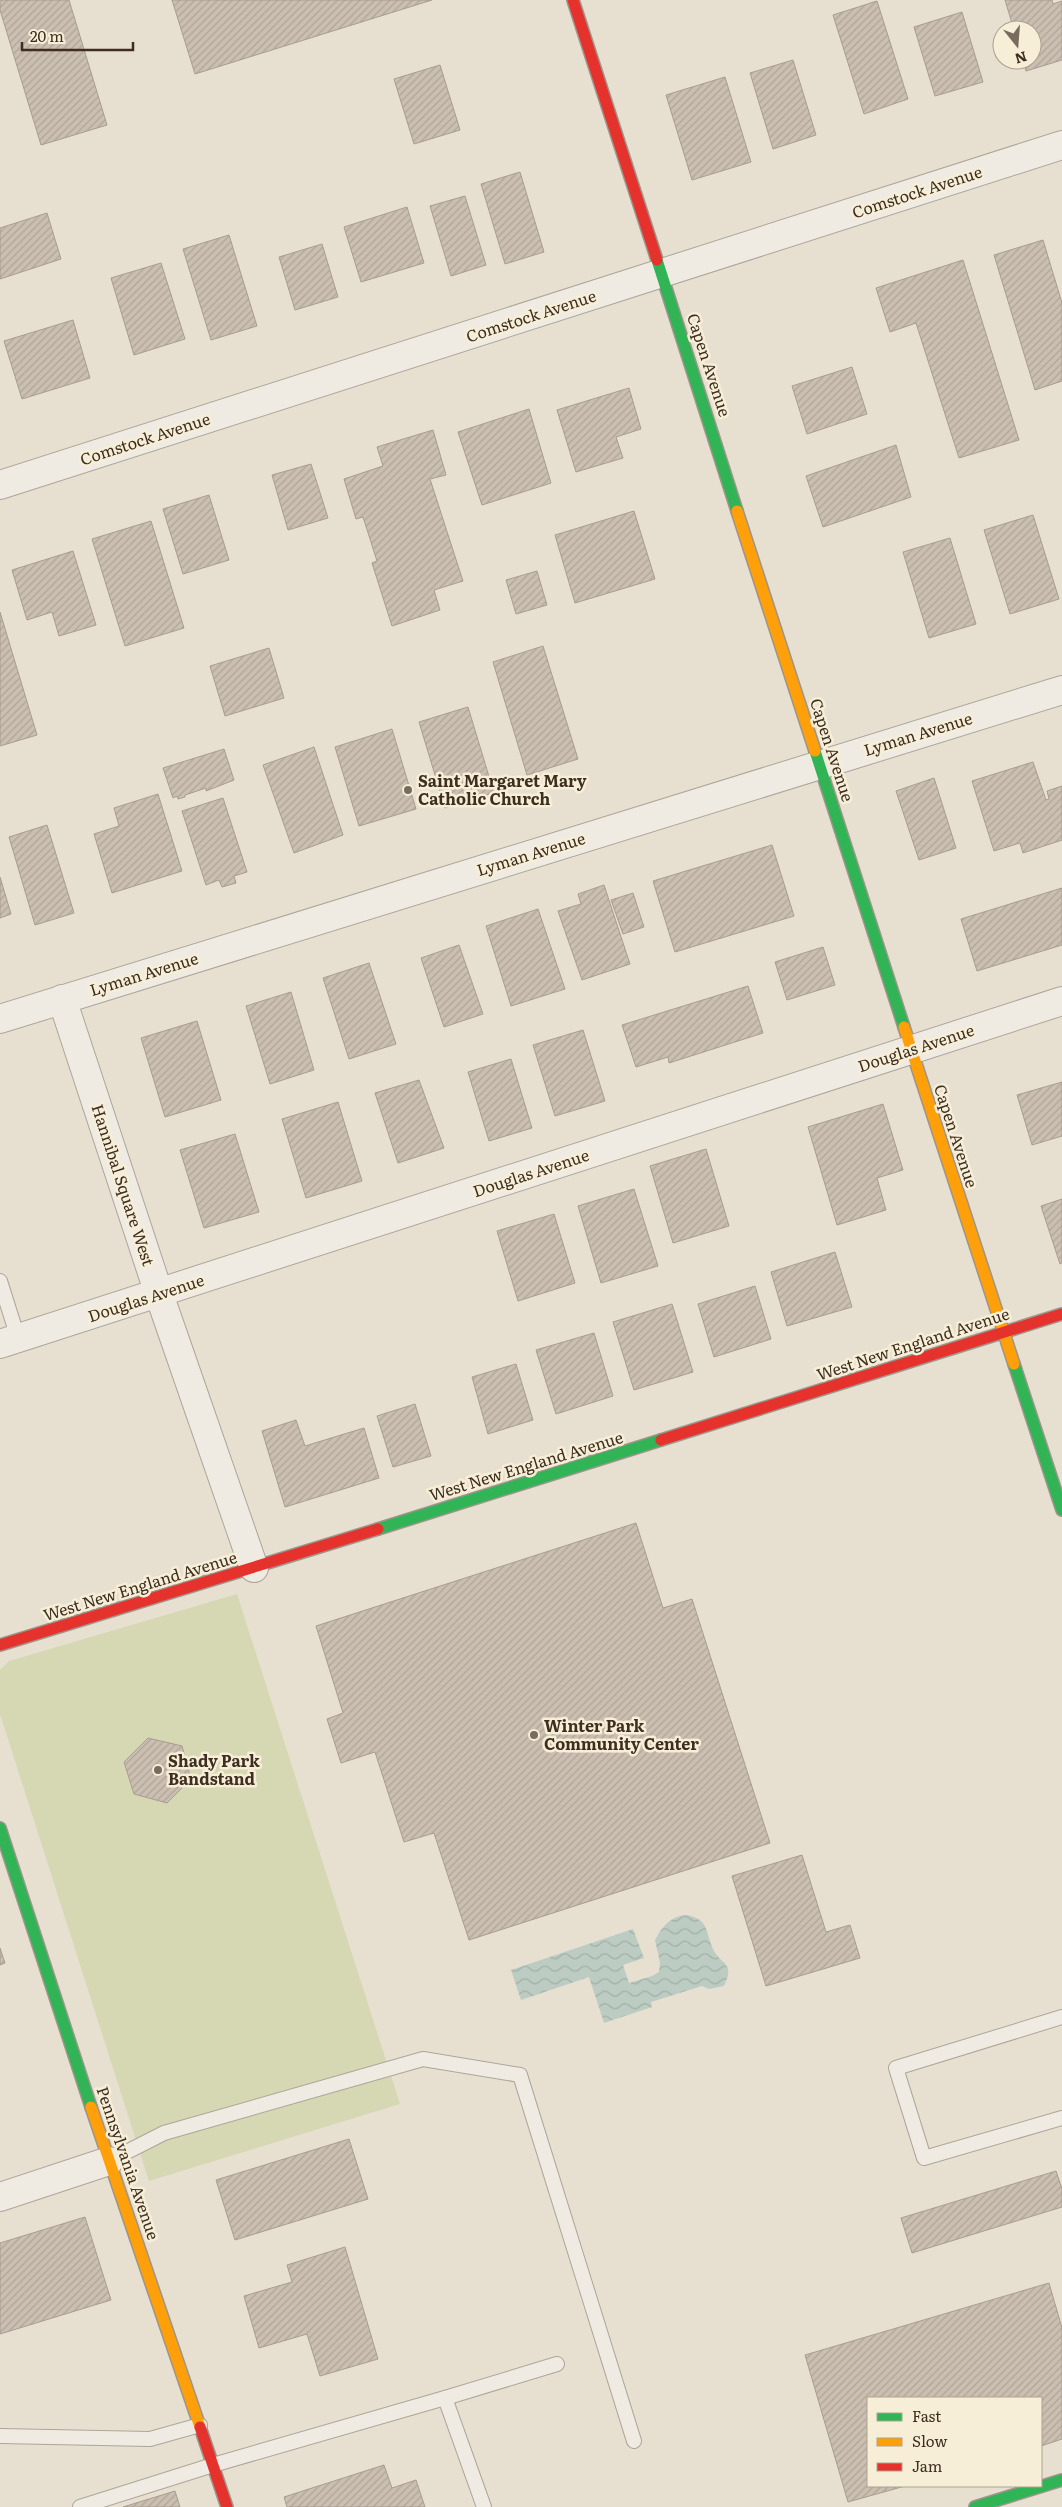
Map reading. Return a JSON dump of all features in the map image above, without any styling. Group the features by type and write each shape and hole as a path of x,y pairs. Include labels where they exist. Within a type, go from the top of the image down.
{"street":[{"name":"Capen Avenue","path":"573,0 911,1050 1062,1510"},
{"name":"Comstock Avenue","path":"0,485 1062,144"},
{"name":"Lyman Avenue","path":"0,1019 1062,690"},
{"name":"Hannibal Square West","path":"62,999 159,1294 254,1568"},
{"name":"Douglas Avenue","path":"9,1341 1062,1001"},
{"name":"West New England Avenue","path":"0,1646 1062,1314"},
{"name":"Pennsylvania Avenue","path":"0,1828 109,2161 227,2507"},
{"path":"0,2197 109,2161"},
{"path":"1042,2486 1062,2480"},
{"path":"975,2507 1039,2487"}],"lane":[{"path":"0,1281 9,1341"},
{"path":"1062,2017 896,2068 924,2158 1062,2118"},
{"path":"109,2161 164,2133 423,2059 520,2075 634,2441"},
{"path":"80,2507 213,2465 557,2364"},
{"path":"445,2398 484,2507"},
{"path":"0,2436 150,2439 200,2425"}],"green space":[{"path":"237,1594 400,2104 149,2181 0,1714 0,1670 9,1661"}],"water":[{"path":"687,1915 703,1923 713,1949 728,1968 724,1986 709,1989 702,1986 651,2002 652,2007 604,2023 589,1977 521,2000 511,1970 633,1929 644,1958 623,1965 629,1983 652,1976 659,1972 660,1963 655,1940 668,1923 676,1917"}],"building":[{"path":"69,0 107,125 41,145 0,10 0,1"},
{"path":"172,0 432,0 195,74"},
{"path":"1005,0 1052,0 1053,4 1062,1 1062,60 1042,66 1042,20 1011,20"},
{"path":"877,1 908,99 864,114 833,15"},
{"path":"962,12 983,82 935,96 914,27"},
{"path":"793,60 816,135 773,149 750,73"},
{"path":"440,65 460,130 414,144 394,79"},
{"path":"725,77 751,162 692,180 666,95"},
{"path":"520,172 544,252 505,264 481,184"},
{"path":"465,196 486,265 451,276 430,206"},
{"path":"407,207 424,263 361,282 344,227"},
{"path":"47,213 61,259 0,279 0,228"},
{"path":"229,235 257,326 211,340 183,249"},
{"path":"1043,240 1062,303 1062,381 1035,390 994,255"},
{"path":"322,244 338,297 295,310 279,257"},
{"path":"963,260 1019,440 959,458 916,323 890,332 876,288"},
{"path":"161,263 185,339 134,355 111,278"},
{"path":"73,320 90,378 22,399 4,341"},
{"path":"852,367 867,414 807,434 792,386"},
{"path":"629,388 641,429 616,437 623,458 576,472 557,410"},
{"path":"529,409 551,483 482,505 458,432"},
{"path":"433,430 446,475 430,479 463,581 434,590 440,610 392,626 372,563 377,561 363,517 356,519 344,479 383,466 377,447"},
{"path":"896,445 911,497 823,527 806,476"},
{"path":"311,464 328,518 288,530 272,475"},
{"path":"209,495 229,560 183,574 163,509"},
{"path":"634,511 655,579 575,603 555,535"},
{"path":"1033,515 1059,599 1010,614 984,530"},
{"path":"151,521 184,628 125,646 92,539"},
{"path":"950,538 976,624 929,638 903,552"},
{"path":"73,551 96,625 59,636 52,612 27,620 12,570"},
{"path":"537,571 547,605 516,614 506,580"},
{"path":"0,612 37,735 0,746"},
{"path":"543,646 578,759 527,775 493,662"},
{"path":"269,648 284,698 225,716 210,666"},
{"path":"468,707 494,793 445,808 419,722"},
{"path":"392,729 416,809 359,826 335,747"},
{"path":"314,747 343,835 294,853 263,765"},
{"path":"224,749 234,780 206,791 206,788 185,795 185,797 178,799 177,796 173,798 163,768"},
{"path":"1033,762 1046,800 1049,799 1047,791 1062,786 1062,840 1023,853 1020,843 994,851 972,781"},
{"path":"934,778 956,848 919,860 896,791"},
{"path":"158,794 182,871 112,893 94,834 119,826 114,808"},
{"path":"223,798 247,872 234,876 236,883 222,887 219,880 206,885 182,811"},
{"path":"47,825 74,913 35,925 9,837"},
{"path":"772,845 794,916 675,952 653,881"},
{"path":"0,877 11,914 0,918"},
{"path":"604,885 630,964 582,980 558,911 581,904 578,894"},
{"path":"1062,888 1062,945 977,971 961,919"},
{"path":"633,893 644,927 623,934 611,900"},
{"path":"538,909 565,989 511,1006 486,926"},
{"path":"459,945 483,1014 444,1027 421,958"},
{"path":"823,947 835,985 787,1000 775,962"},
{"path":"369,963 396,1044 349,1059 323,978"},
{"path":"748,986 763,1033 669,1063 668,1057 636,1067 622,1025"},
{"path":"291,992 314,1070 270,1084 246,1006"},
{"path":"197,1021 221,1100 165,1117 141,1038"},
{"path":"583,1030 605,1101 555,1116 533,1045"},
{"path":"511,1059 532,1128 489,1141 468,1072"},
{"path":"419,1080 444,1148 398,1163 375,1093"},
{"path":"1062,1082 1062,1136 1032,1145 1017,1095"},
{"path":"338,1102 362,1181 306,1198 282,1119"},
{"path":"883,1104 903,1170 877,1178 886,1210 837,1225 808,1127"},
{"path":"235,1134 259,1212 204,1228 180,1150"},
{"path":"706,1149 729,1226 673,1243 650,1166"},
{"path":"634,1189 658,1266 601,1283 578,1206"},
{"path":"1062,1199 1062,1263 1060,1264 1041,1206"},
{"path":"554,1214 575,1283 518,1301 497,1231"},
{"path":"835,1252 852,1307 787,1326 771,1272"},
{"path":"755,1286 771,1339 714,1357 698,1304"},
{"path":"672,1304 693,1372 634,1390 613,1322"},
{"path":"594,1333 613,1396 556,1414 536,1350"},
{"path":"516,1364 533,1420 488,1434 472,1377"},
{"path":"415,1404 431,1456 393,1467 377,1416"},
{"path":"296,1420 305,1446 364,1428 379,1478 285,1507 262,1431"},
{"name":"Winter Park Community Center","path":"636,1523 663,1608 692,1599 770,1843 469,1940 434,1833 404,1842 375,1752 341,1763 327,1719 343,1713 316,1626"},
{"name":"Shady Park Bandstand","path":"148,1738 182,1746 191,1779 167,1803 134,1794 124,1762"},
{"path":"802,1855 826,1932 850,1925 860,1958 766,1986 732,1876"},
{"path":"0,1948 5,1963 0,1965"},
{"path":"349,2139 368,2199 235,2240 216,2180"},
{"path":"1056,2171 1062,2189 1062,2207 912,2253 901,2218"},
{"path":"85,2217 111,2300 0,2334 0,2243"},
{"path":"345,2247 378,2359 320,2376 307,2334 259,2348 244,2296 292,2282 287,2265"},
{"path":"1049,2283 1062,2328 1062,2439 1042,2446 1042,2397 867,2397 867,2487 901,2487 848,2502 805,2355"},
{"path":"384,2465 392,2488 416,2480 425,2507 287,2507 284,2497"},
{"path":"175,2491 180,2507 123,2507"}],"traffic: fast":[{"path":"657,260 737,511"},
{"path":"815,751 904,1027"},
{"path":"1014,1364 1062,1510"},
{"path":"378,1529 661,1440"},
{"path":"0,1828 91,2107"},
{"path":"1042,2486 1062,2480"},
{"path":"975,2507 1039,2487"}],"traffic: slow":[{"path":"737,511 815,751"},
{"path":"904,1027 1014,1364"},
{"path":"91,2107 200,2427"}],"traffic: jam":[{"path":"573,0 657,260"},
{"path":"661,1440 1062,1314"},
{"path":"0,1645 378,1529"},
{"path":"200,2427 227,2507"}],"place":[{"name":"Saint Margaret Mary Catholic Church","path":"408,790"},
{"name":"Winter Park Community Center","path":"534,1735"},
{"name":"Shady Park Bandstand","path":"158,1770"}]}
